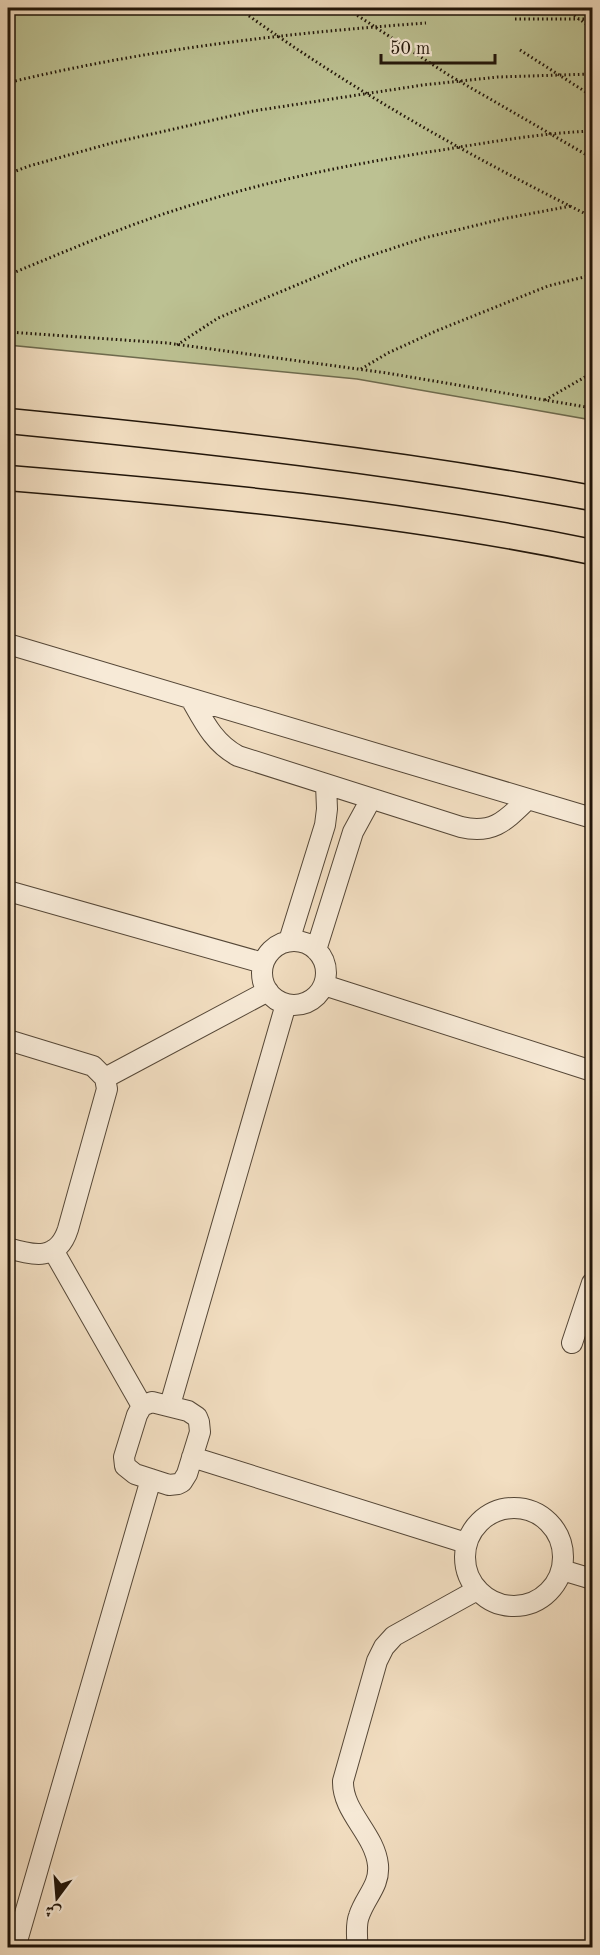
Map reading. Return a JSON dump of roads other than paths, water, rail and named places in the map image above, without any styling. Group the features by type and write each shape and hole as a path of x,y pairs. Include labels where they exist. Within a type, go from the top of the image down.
{"main road":[{"path":"8,421 346,459 592,498"},
{"path":"8,478 385,516 592,552"}],"street":[{"path":"8,644 592,818"},
{"path":"191,699 212,736 231,753 461,827 478,830 502,823 528,799"},
{"path":"289,941 322,832 327,809 326,784"},
{"path":"316,950 351,842 361,815 371,799"},
{"path":"322,832 334,843 351,842"},
{"path":"8,891 263,963"},
{"path":"289,941 304,942 316,950 325,962 326,977 320,992 309,1002 293,1005 273,997 262,978 263,963 270,951 289,941"},
{"path":"324,985 592,1071"},
{"path":"105,1078 268,991"},
{"path":"170,1405 286,1004"},
{"path":"8,1040 98,1069 105,1078 107,1095 63,1241 47,1253 34,1255 8,1248"},
{"path":"53,1250 142,1406"},
{"path":"572,1343 592,1283"},
{"path":"152,1402 170,1405 193,1414 199,1422 200,1432 185,1479 178,1484 169,1485 131,1472 124,1461 137,1415 142,1406 152,1402"},
{"path":"192,1457 466,1543"},
{"path":"15,1947 151,1479"},
{"path":"507,1508 526,1509 544,1518 557,1532 563,1551 562,1570 553,1587 539,1600 520,1606 501,1605 477,1590 467,1572 464,1553 466,1543 475,1526 489,1514 507,1508"},
{"path":"562,1570 592,1580"},
{"path":"357,1947 358,1917 376,1886 378,1864 374,1851 345,1797 344,1781 377,1661 384,1647 394,1636 477,1590"}]}
